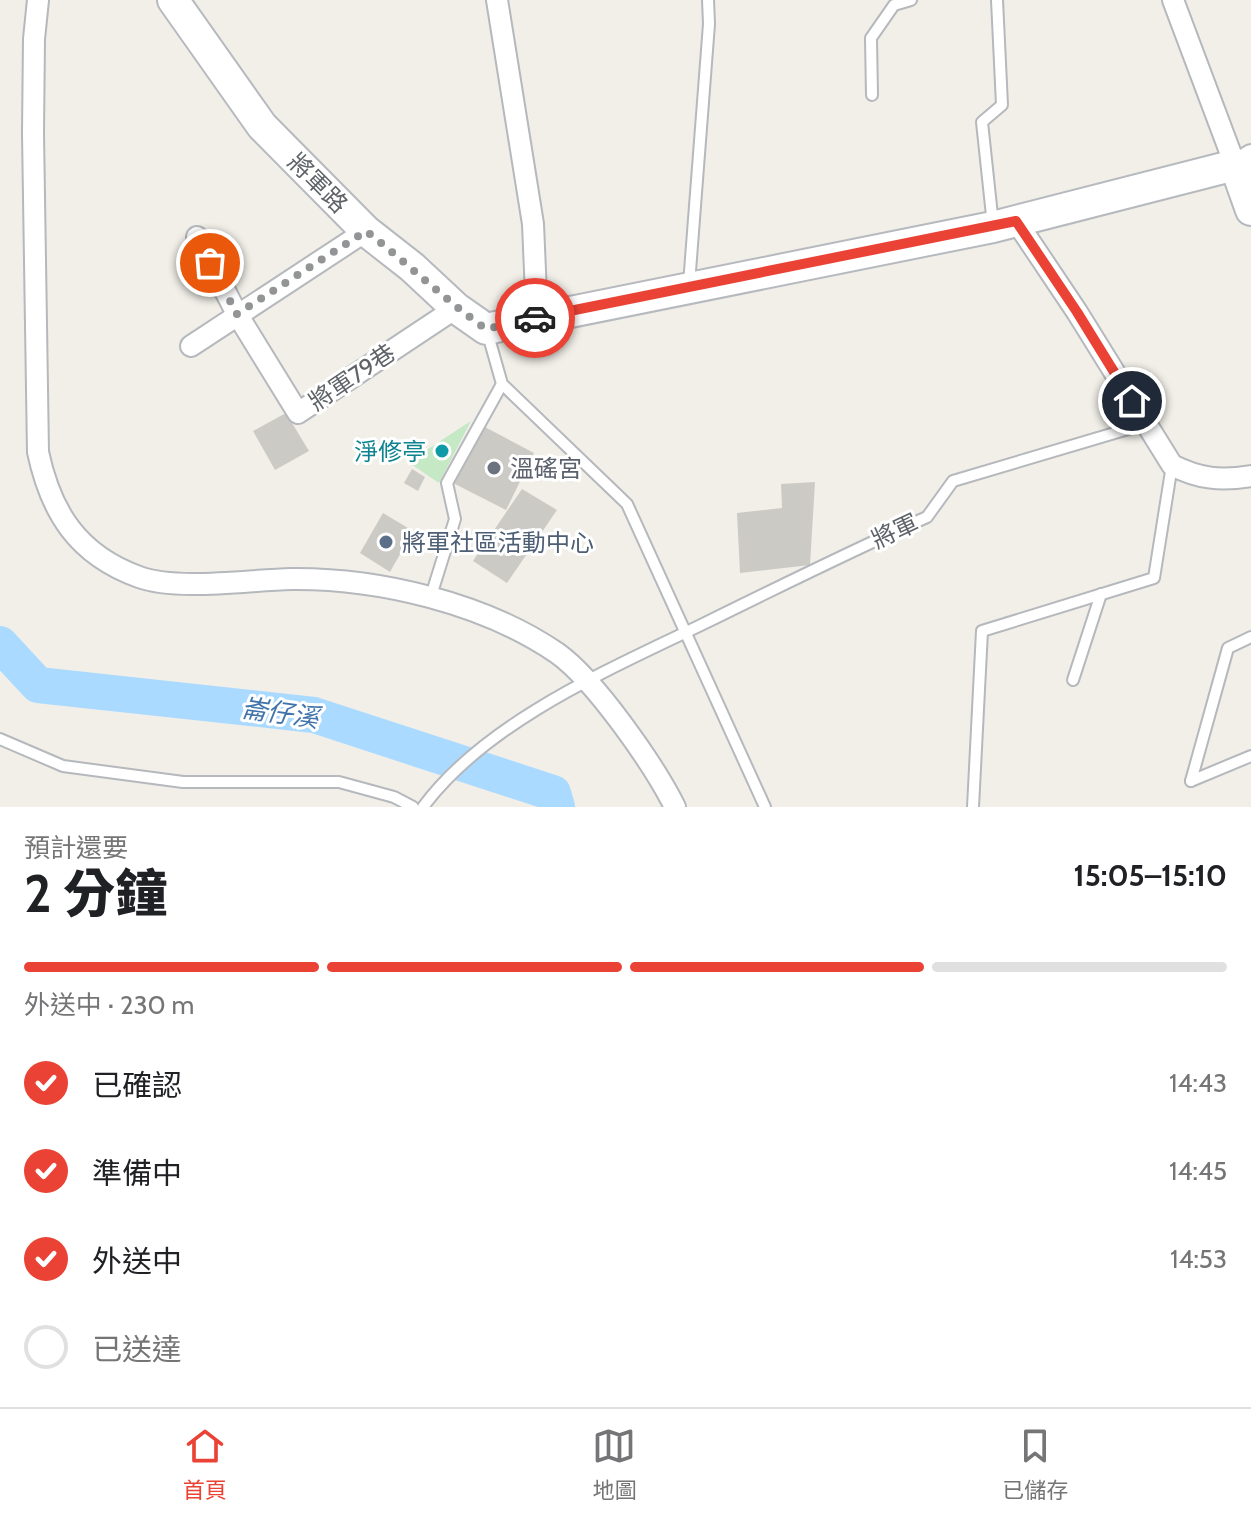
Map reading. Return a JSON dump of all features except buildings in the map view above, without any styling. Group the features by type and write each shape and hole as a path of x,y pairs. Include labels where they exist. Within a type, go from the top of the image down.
{"main road":[{"name":"將軍路","path":"173,0 262,126 366,231 412,267 456,308 486,329"},
{"path":"486,329 1004,224 1243,160 1251,210"}],"street":[{"path":"38,0 34,39 33,133 38,452 45,484 60,517 89,551 140,577 172,583 293,579 347,581 430,599 523,633 559,655 586,681 662,782 675,807"},
{"path":"497,0 533,224 537,318"},
{"path":"1173,0 1243,160"},
{"path":"1004,224 1077,312 1172,465 1194,476 1234,479 1251,476"},
{"path":"191,346 366,231"},
{"name":"將軍79巷","path":"197,237 237,314 298,413 456,308"}],"lane":[{"path":"689,286 709,24 708,0"},
{"path":"872,95 871,38 894,5 911,0"},
{"path":"997,0 1002,105 982,122 1004,224"},
{"path":"486,329 502,384 627,504 765,807"},
{"path":"430,599 455,519 447,483 502,384"},
{"name":"將軍","path":"423,807 438,787 480,750 565,691 927,517 953,481 1145,424"},
{"path":"973,807 982,631 1154,578 1172,465"},
{"path":"1073,680 1101,594"},
{"path":"1251,637 1228,648 1191,781 1251,756"},
{"path":"0,739 63,766 183,782 339,782 394,797 413,807"}],"green space":[{"path":"471,421 439,483 408,462"}],"waterway":[{"name":"崙仔溪","path":"0,644 38,685 314,715 553,793 557,807"}],"way so far":[{"path":"210,263 237,314 366,231 412,267 456,308 486,329 535,318"}],"place":[{"name":"淨修亭","path":"442,451"},
{"name":"溫磘宮","path":"494,468"},
{"name":"將軍社區活動中心","path":"386,542"}],"route":[{"path":"535,318 1016,221 1132,401"}]}
